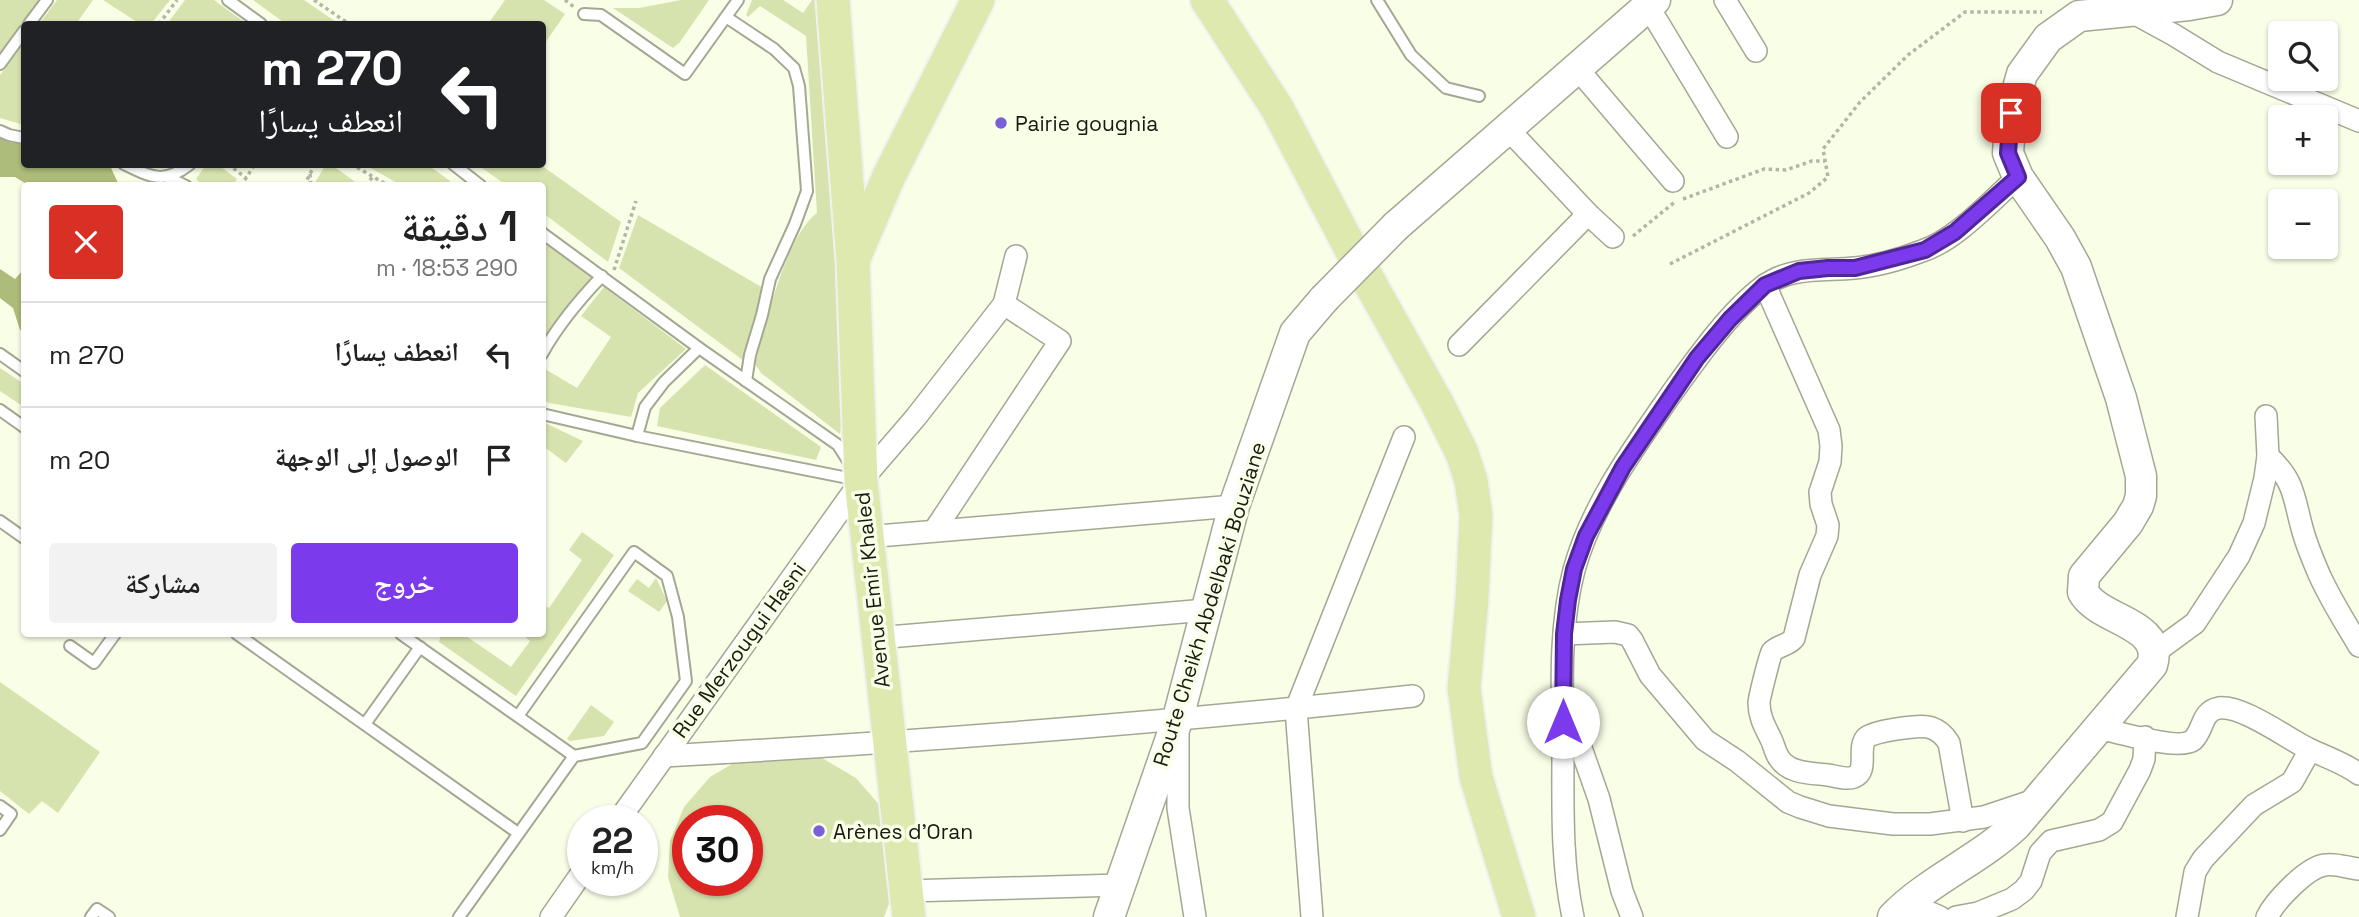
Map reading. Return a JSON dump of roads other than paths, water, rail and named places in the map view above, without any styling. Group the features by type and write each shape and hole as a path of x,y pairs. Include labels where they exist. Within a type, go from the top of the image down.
{"main road":[{"name":"Avenue Emir Khaled","path":"832,0 853,261 861,481 908,904"},
{"path":"853,261 889,176 978,0"},
{"path":"1208,0 1277,108 1462,453 1471,481 1476,515 1464,688 1476,777 1519,917"}],"street":[{"path":"1725,0 1756,51"},
{"path":"1900,910 2016,825 2152,664 2154,653 2152,642 2147,636 2093,604 2083,592 2084,576 2128,523 2138,506 2141,476 2121,398 2076,267 2060,238 2018,177 2008,153 2011,113 2022,74 2048,38 2079,16 2217,0"},
{"path":"1614,237 1588,214 1507,128 1651,3 1727,136"},
{"path":"2130,12 2218,62 2359,121"},
{"path":"1576,67 1673,181"},
{"name":"Route Cheikh Abdelbaki Bouziane","path":"1109,917 1178,719 1234,506 1295,333 1324,299 1396,226 1507,128"},
{"path":"1573,917 1563,852 1564,634 1574,569 1586,536 1623,467 1697,358 1730,319 1765,285 1799,271 1855,268 1925,250 1955,232 2018,177"},
{"path":"1459,345 1588,214"},
{"path":"934,531 1060,341 1004,304 1016,256"},
{"path":"1765,285 1826,422 1831,446 1830,462 1820,492 1828,525 1827,536 1810,575 1794,638 1787,645 1776,649 1770,657 1759,703 1762,720 1777,757 1791,768 1852,778 1860,774 1862,769 1864,743 1868,736 1917,727 1936,729 1949,743 1964,821"},
{"name":"Rue Merzougui Hasni","path":"629,805 861,481 916,418 1004,304"},
{"path":"2154,653 2196,623 2239,556 2254,523 2268,456 2266,416"},
{"path":"1312,917 1296,709 1404,437"},
{"path":"2268,456 2281,468 2291,485 2302,531 2319,575 2359,646"},
{"path":"866,537 1234,506"},
{"path":"877,638 1206,610"},
{"path":"1564,634 1615,632 1628,635 1650,675 1705,740 1737,761 1788,802 1829,816 1893,824 1964,821 2003,812 2037,799"},
{"path":"664,755 889,743 1296,709 1413,696"},
{"path":"1562,696 1599,799 1622,891 1632,917"},
{"path":"2099,728 2168,743 2188,743 2196,736 2211,711 2226,708 2257,720 2359,774"},
{"path":"1178,719 1178,808 1195,917"},
{"path":"1956,917 2012,899 2024,890 2031,881 2040,853 2051,841 2099,830 2112,822 2140,770 2144,759 2145,737"},
{"path":"2187,917 2195,872 2203,859 2254,805 2292,782 2310,750"},
{"path":"2267,917 2287,892 2317,867 2333,865 2359,869"},
{"path":"908,904 1120,885"},
{"path":"551,917 567,894"},
{"path":"1900,910 1940,917"}],"lane":[{"path":"31,21 47,0"},
{"path":"584,14 601,15 685,74 737,0"},
{"path":"1377,0 1411,55 1446,88 1479,96"},
{"path":"230,1 257,21"},
{"path":"726,17 774,49 794,68 799,86 807,191 770,279 746,381"},
{"path":"0,64 21,35"},
{"path":"0,131 21,137"},
{"path":"133,168 152,177 167,177 186,168"},
{"path":"458,168 475,182"},
{"path":"167,177 178,182"},
{"path":"546,236 838,445 861,481"},
{"path":"546,348 577,302 606,279"},
{"path":"637,436 645,407 664,382 699,348"},
{"path":"0,354 21,369"},
{"path":"0,410 21,425"},
{"path":"546,415 861,481"},
{"path":"0,522 21,536"},
{"path":"458,917 574,756 642,743 686,681 678,617 667,576 634,552 518,716"},
{"path":"70,646 94,663 113,637"},
{"path":"241,637 518,832"},
{"path":"405,637 574,756"},
{"path":"365,724 420,647"},
{"path":"0,806 10,814 0,830"},
{"path":"91,917 97,909 108,917"}],"place":[{"name":"Pairie gougnia","path":"1001,123"},
{"name":"Arènes d'Oran","path":"819,831"}]}
